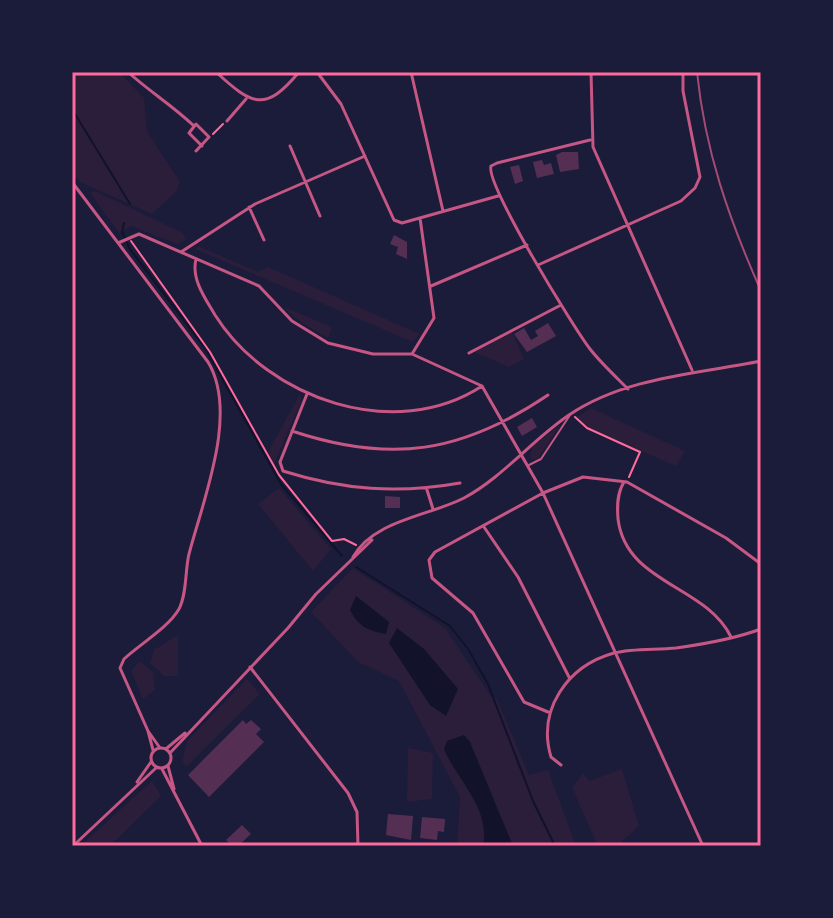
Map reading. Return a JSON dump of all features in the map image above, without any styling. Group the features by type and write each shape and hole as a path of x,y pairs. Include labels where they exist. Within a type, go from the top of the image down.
{"street":[{"path":"128,72 147,90 166,99 209,137 196,151"},
{"path":"216,72 246,99 261,101 277,96 299,72"},
{"path":"317,72 341,104 394,220 402,223 498,196"},
{"path":"411,72 443,211"},
{"path":"591,72 590,140 693,371"},
{"path":"538,265 627,228 681,201 700,182 683,91 683,72"},
{"path":"227,121 246,99"},
{"path":"194,126 189,133 202,146"},
{"path":"590,140 491,166 489,174 498,196 561,305 589,348 628,389"},
{"path":"290,146 320,216"},
{"path":"181,252 249,207 365,156"},
{"path":"72,182 120,241 213,370 220,409 214,459 189,555 181,604 173,616 121,663 120,673 148,731 153,751 151,762 137,782"},
{"path":"249,207 264,240"},
{"path":"412,354 433,321 420,218"},
{"path":"120,241 139,234 259,286 292,321 328,343 373,354 412,354 482,386 506,422 543,493 703,846"},
{"path":"429,286 527,245"},
{"path":"196,259 197,282 230,336 255,361 307,394 348,407 411,410 445,404 482,386"},
{"path":"469,353 561,305"},
{"path":"174,789 168,766 170,753 374,537 479,489 571,413 628,389 693,371 761,361"},
{"path":"307,394 280,462 283,471 351,488 426,489 460,483"},
{"path":"292,431 356,449 386,451 452,443 506,422 548,395"},
{"path":"548,712 524,702 473,613 429,572 433,554 543,493 583,477 625,482 726,538 761,564"},
{"path":"625,482 617,505 618,522 634,558 655,576 707,607 732,638"},
{"path":"426,489 433,509"},
{"path":"484,527 518,577 570,679"},
{"path":"561,765 551,757 547,744 548,712 570,679 617,652 732,638 761,629"},
{"path":"250,667 348,793 357,812 358,846"},
{"path":"153,751 163,748 189,730"},
{"path":"148,731 170,753"},
{"path":"151,762 156,768 168,766"},
{"path":"73,846 137,782 156,768"},
{"path":"162,769 202,846"}],"lane":[{"path":"529,465 541,459 571,413"}],"path":[{"path":"209,137 227,121"},
{"path":"128,237 210,352 291,492 332,541 344,539 356,545"},
{"path":"571,413 587,428 640,452 625,482"}],"shaded area":[{"path":"72,72 119,72 144,98 147,131 180,182 176,192 152,214 80,182 72,172"},
{"path":"95,191 183,233 186,240 177,244 131,226 119,233 90,193"},
{"path":"198,246 258,272 268,267 420,334 413,341 408,340 195,249"},
{"path":"282,306 332,327 328,338 302,323"},
{"path":"512,332 524,359 509,367 474,352"},
{"path":"300,394 302,400 274,464 268,452"},
{"path":"591,408 685,451 676,466 592,430 576,418"},
{"path":"561,424 538,459 530,459 532,447"},
{"path":"279,488 331,549 313,571 258,504"},
{"path":"353,568 445,628 492,698 496,697 529,775 548,770 576,846 457,846 460,797 399,681 358,662 311,612"},
{"path":"356,596 389,622 386,634 369,629 356,620 350,610"},
{"path":"397,628 424,649 458,689 446,716 430,705 389,643"},
{"path":"178,635 178,676 164,676 150,663 154,650"},
{"path":"139,661 153,672 155,690 143,699 131,671"},
{"path":"247,679 260,694 187,766 182,763 187,741"},
{"path":"464,735 470,742 513,846 483,846 484,832 478,807 444,749 447,741"},
{"path":"408,748 433,753 432,799 407,802"},
{"path":"622,769 639,826 617,846 598,846 572,788 583,773 589,781"},
{"path":"152,781 161,796 110,846 80,846"}],"building":[{"path":"578,152 579,169 560,172 556,155"},
{"path":"542,160 544,165 551,163 554,174 537,178 533,162"},
{"path":"519,165 523,181 515,184 510,167"},
{"path":"394,235 407,242 407,259 396,254 398,247 390,244"},
{"path":"548,323 556,336 527,352 514,334 524,328 531,340 538,336 535,331"},
{"path":"532,418 537,427 522,436 517,427"},
{"path":"385,496 400,497 400,508 385,508"},
{"path":"243,720 246,724 251,720 261,729 256,734 264,742 209,797 188,775"},
{"path":"388,814 413,816 411,840 386,835"},
{"path":"422,817 445,819 444,832 438,831 437,840 420,838"},
{"path":"242,825 251,834 238,846 232,846 226,840"}],"waterway":[{"path":"72,109 130,204"},
{"path":"124,223 122,232 130,249 205,348 281,484 342,556"},
{"path":"356,567 450,626 468,649 488,684 533,801 555,846"}],"railway":[{"path":"697,72 712,157 739,238 761,291"}]}
